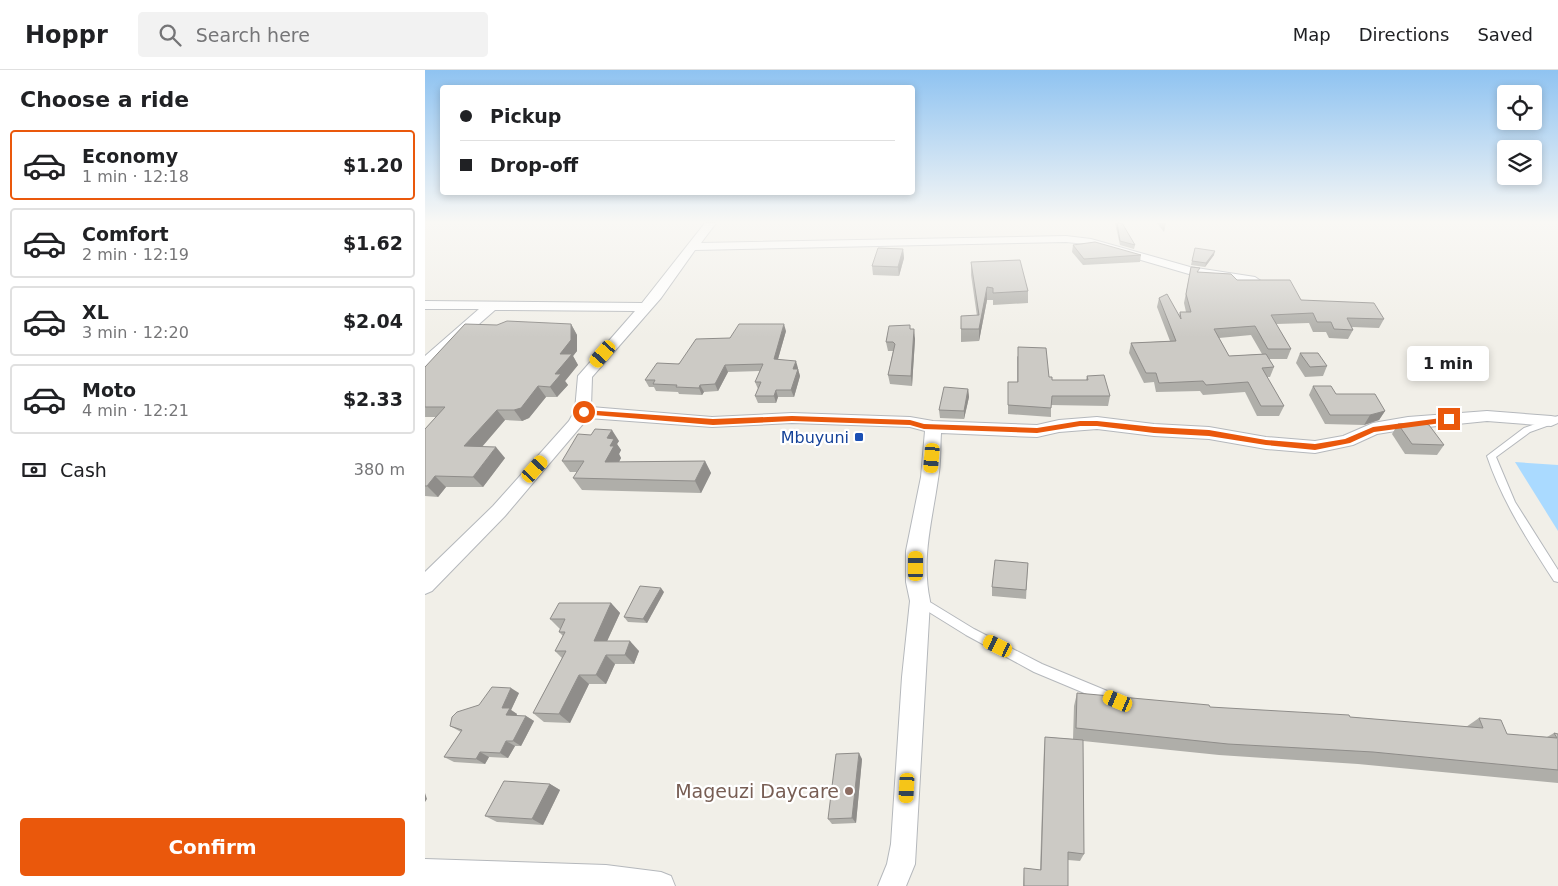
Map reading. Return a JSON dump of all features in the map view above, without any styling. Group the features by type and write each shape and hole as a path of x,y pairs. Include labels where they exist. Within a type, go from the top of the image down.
{"street":[{"path":"425,585 499,511 584,412 583,382 585,376 646,307 681,261"},
{"path":"1157,261 1189,270 1255,282"},
{"path":"425,305 646,307"},
{"path":"425,364 492,305"},
{"path":"584,412 713,422 801,419 910,422 933,427 1037,431 1080,423 1097,423 1154,430 1209,433 1266,443 1315,447 1347,441 1373,429 1408,423 1487,416 1554,420"},
{"path":"891,886 901,864 904,844 913,677 920,601 916,582 916,551 930,477 933,427"},
{"path":"425,873 606,879 661,886"}],"lane":[{"path":"1554,420 1527,430 1491,456 1498,477 1532,539 1558,578"},
{"path":"920,601 971,632 1038,668 1118,701"}],"water":[{"path":"1515,462 1558,465 1558,531"}],"building":[{"path":"874,261 900,261 898,267 872,266"},
{"path":"1020,261 1028,291 993,293 993,288 987,287 979,329 961,329 961,316 979,315 971,262"},
{"path":"1191,267 1200,268 1197,272 1231,274 1237,280 1290,280 1301,300 1374,303 1384,319 1347,318 1353,330 1334,329 1331,322 1317,322 1313,313 1271,315 1291,349 1268,349 1255,326 1214,329 1229,356 1266,354 1274,367 1262,368 1284,406 1261,406 1248,382 1206,385 1203,381 1159,383 1156,373 1146,373 1131,343 1176,341 1159,298 1167,294 1181,319 1180,312 1191,312 1186,294"},
{"path":"507,321 571,324 571,340 560,354 572,354 555,374 561,374 550,387 538,386 521,408 497,410 464,446 496,447 473,477 435,476 425,486 425,429 445,407 425,407 425,367 465,324 497,325"},
{"path":"739,324 784,324 774,359 796,361 793,369 798,369 791,390 776,390 774,396 755,396 761,382 755,382 763,364 725,365 715,384 700,385 699,388 653,384 655,380 645,380 657,363 679,364 696,339 730,338"},
{"path":"910,325 910,329 914,329 911,376 888,375 895,344 893,342 886,342 889,326"},
{"path":"1018,347 1046,348 1049,377 1052,377 1052,380 1088,380 1087,376 1104,375 1110,396 1052,396 1051,408 1008,405 1008,382 1018,382"},
{"path":"1300,353 1318,353 1327,366 1310,367"},
{"path":"1313,386 1331,386 1336,394 1375,394 1385,411 1370,415 1330,415"},
{"path":"944,387 968,389 964,411 939,410"},
{"path":"1422,423 1429,425 1444,445 1412,444 1398,424"},
{"path":"595,429 612,430 607,438 614,439 610,446 614,446 605,462 705,461 695,481 573,478 584,461 562,461 578,434 591,435"},
{"path":"995,560 1028,563 1026,590 992,587"},
{"path":"640,586 661,588 643,619 624,617"},
{"path":"559,603 611,603 594,641 630,641 625,655 606,655 596,675 579,675 559,714 533,713 566,651 555,651 565,632 559,632 565,619 550,619"},
{"path":"492,687 511,688 502,708 510,708 506,715 526,716 513,741 506,741 500,753 480,752 476,759 444,757 462,730 450,726 452,717 457,712 479,705"},
{"path":"1077,693 1209,705 1210,707 1349,715 1350,717 1483,728 1479,718 1501,720 1507,734 1557,738 1554,733 1558,734 1558,770 1373,752 1228,744 1076,728"},
{"path":"1045,737 1083,740 1084,854 1068,852 1068,886 1024,886 1024,868 1041,870"},
{"path":"859,753 852,818 828,819 836,754"},
{"path":"504,781 550,784 532,819 485,816"}],"place":[{"name":"Mbuyuni","path":"859,437"},
{"name":"Mageuzi Daycare","path":"849,791"}],"route":[{"path":"584,412 713,422 745,422 792,418 910,422 924,426 1037,431 1080,423 1097,423 1154,430 1209,433 1266,443 1315,447 1329,446 1347,441 1373,429 1449,419"}]}
